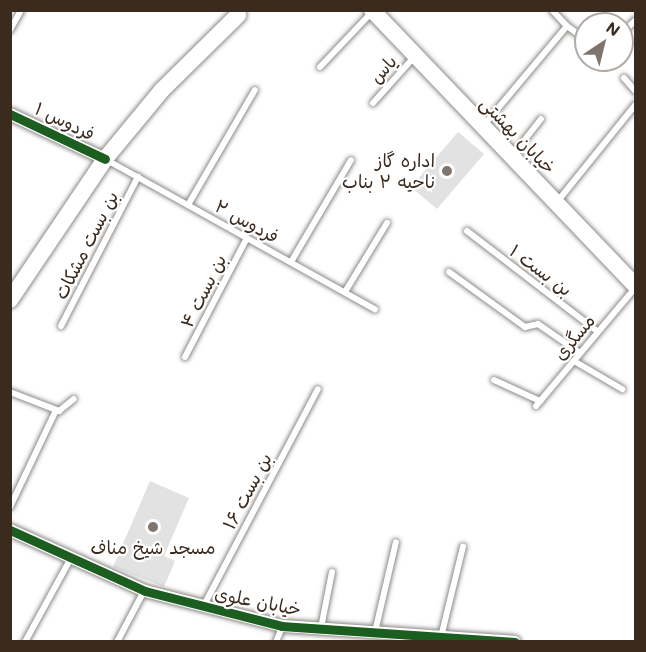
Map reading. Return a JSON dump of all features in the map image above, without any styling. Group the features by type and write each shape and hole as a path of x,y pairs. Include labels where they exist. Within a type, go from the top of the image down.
{"main road":[{"name":"خیابان بهشتی","path":"372,11 636,287"},
{"path":"10,300 105,159 162,90 242,12"}],"street":[{"name":"فردوس ۱","path":"10,114 105,159"},
{"name":"خیابان علوی","path":"10,530 145,591 282,626 514,642"}],"lane":[{"path":"10,30 21,10"},
{"path":"552,10 574,31"},
{"path":"320,67 372,11"},
{"path":"483,127 567,26"},
{"name":"یاس","path":"373,103 415,56"},
{"path":"624,78 636,92"},
{"path":"188,205 255,90"},
{"path":"556,203 636,104"},
{"path":"511,156 541,119"},
{"name":"فردوس ۲","path":"105,159 375,309"},
{"path":"291,262 351,159"},
{"name":"بن بست مشکات","path":"61,326 138,177"},
{"path":"345,292 387,223"},
{"name":"بن بست ۱","path":"467,231 598,332"},
{"name":"بن بست ۴","path":"185,357 247,238"},
{"path":"449,272 525,327 538,324 580,353"},
{"name":"مسگری","path":"494,380 538,404 636,287"},
{"path":"574,361 622,389"},
{"name":"بن بست ۱۶","path":"203,607 318,389"},
{"path":"10,392 56,410"},
{"path":"10,507 56,410 74,399"},
{"path":"375,632 396,542"},
{"path":"440,638 463,547"},
{"path":"25,642 71,558"},
{"path":"321,628 332,572"},
{"path":"117,642 145,591"},
{"path":"276,642 282,626"}],"building":[{"name":"اداره گاز ناحیه ۲ بناب","path":"458,132 484,154 437,209 411,187"},
{"name":"مسجد شیخ مناف","path":"150,481 189,498 164,556 175,561 164,587 113,567"}],"cycle path":[{"path":"10,114 105,159"},
{"path":"10,530 145,591 282,626 514,642"}],"place":[{"name":"اداره گاز ناحیه ۲ بناب","path":"447,171"},
{"name":"مسجد شیخ مناف","path":"153,527"}]}
